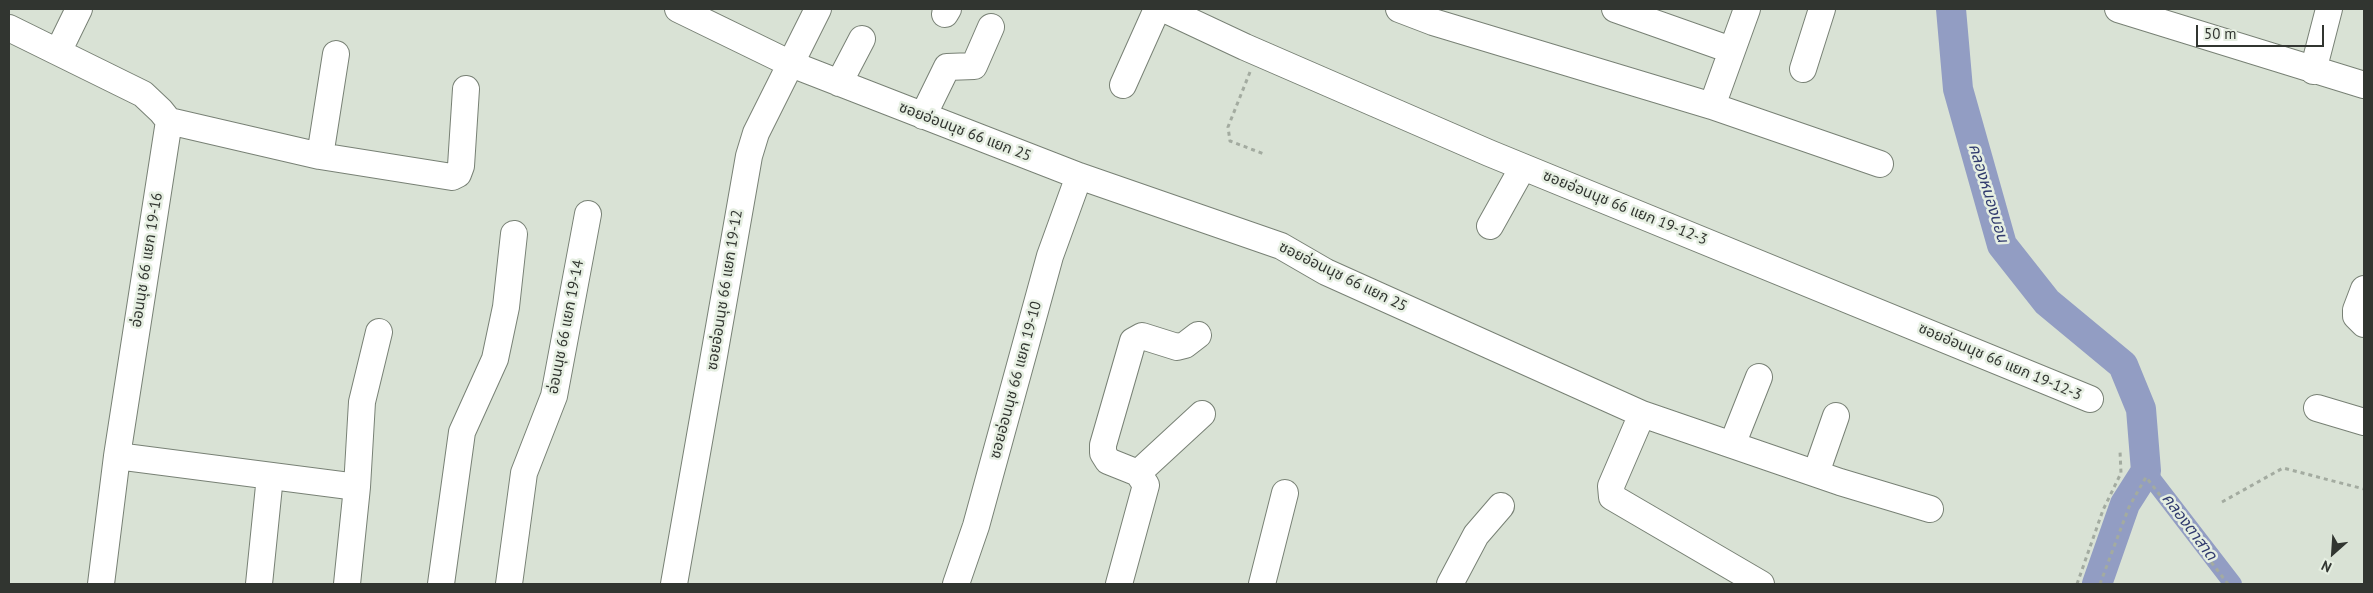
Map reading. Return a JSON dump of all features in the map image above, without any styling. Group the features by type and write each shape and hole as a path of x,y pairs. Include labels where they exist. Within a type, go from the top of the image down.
{"street":[{"path":"58,52 79,9"},
{"name":"ซอยอ่อนนุช 66 แยก 25","path":"678,9 791,64 839,83 1079,176 1246,232 1281,246 1326,272 1642,414 1816,473 1930,509"},
{"name":"ซอยอ่อนนุช 66 แยก 19-12","path":"674,584 748,156 756,133 818,9"},
{"path":"1123,85 1156,9"},
{"name":"ซอยอ่อนนุช 66 แยก 19-12-3","path":"1164,9 1257,52 1523,166 2090,399"},
{"path":"1399,9 1442,24 1712,106 1880,164"},
{"path":"1614,9 1731,50"},
{"path":"1712,106 1731,50 1748,9"},
{"path":"1803,69 1822,9"},
{"path":"2118,9 2168,16 2313,71 2364,85"},
{"path":"2313,71 2329,9"},
{"path":"923,116 947,67 974,66 991,27"},
{"path":"9,28 143,94 161,110 168,121 320,156 452,177 458,174 461,166 466,89"},
{"path":"839,83 862,39"},
{"path":"320,156 336,54"},
{"name":"อ่อนนุช 66 แยก 19-16","path":"102,584 117,456 168,121"},
{"path":"1490,226 1523,166"},
{"name":"ซอยอ่อนนุช 66 แยก 19-10","path":"956,584 976,526 1050,256 1079,176"},
{"name":"อ่อนนุช 66 แยก 19-14","path":"509,584 524,473 554,396 588,214"},
{"path":"441,584 462,432 495,359 506,306 514,234"},
{"path":"2364,289 2356,310 2356,316 2364,324"},
{"path":"347,584 357,486 362,402 379,332"},
{"path":"1119,584 1146,491 1146,485 1138,474 1108,461 1103,453 1103,445 1133,341 1137,337 1142,336 1177,347 1185,345 1198,335"},
{"path":"1732,445 1759,377"},
{"path":"2317,408 2364,422"},
{"path":"1138,474 1202,414"},
{"path":"1642,414 1612,486 1612,497 1761,584"},
{"path":"1816,473 1836,416"},
{"path":"117,456 357,486"},
{"path":"259,584 270,476"},
{"path":"1262,584 1285,493"},
{"path":"1450,584 1476,535 1501,506"}],"path":[{"path":"1257,52 1228,127 1230,141 1264,154"},
{"path":"2077,584 2103,510 2121,473 2120,451"},
{"path":"2222,502 2283,468 2364,489"},
{"path":"2100,584 2128,507 2146,477 2228,584"}],"waterway":[{"name":"คลองหนองบอน","path":"1951,9 1958,89 2002,245 2047,302 2123,365 2141,409 2146,471 2125,504 2097,584"},
{"name":"คลองตาสาด","path":"2146,471 2233,584"}]}
